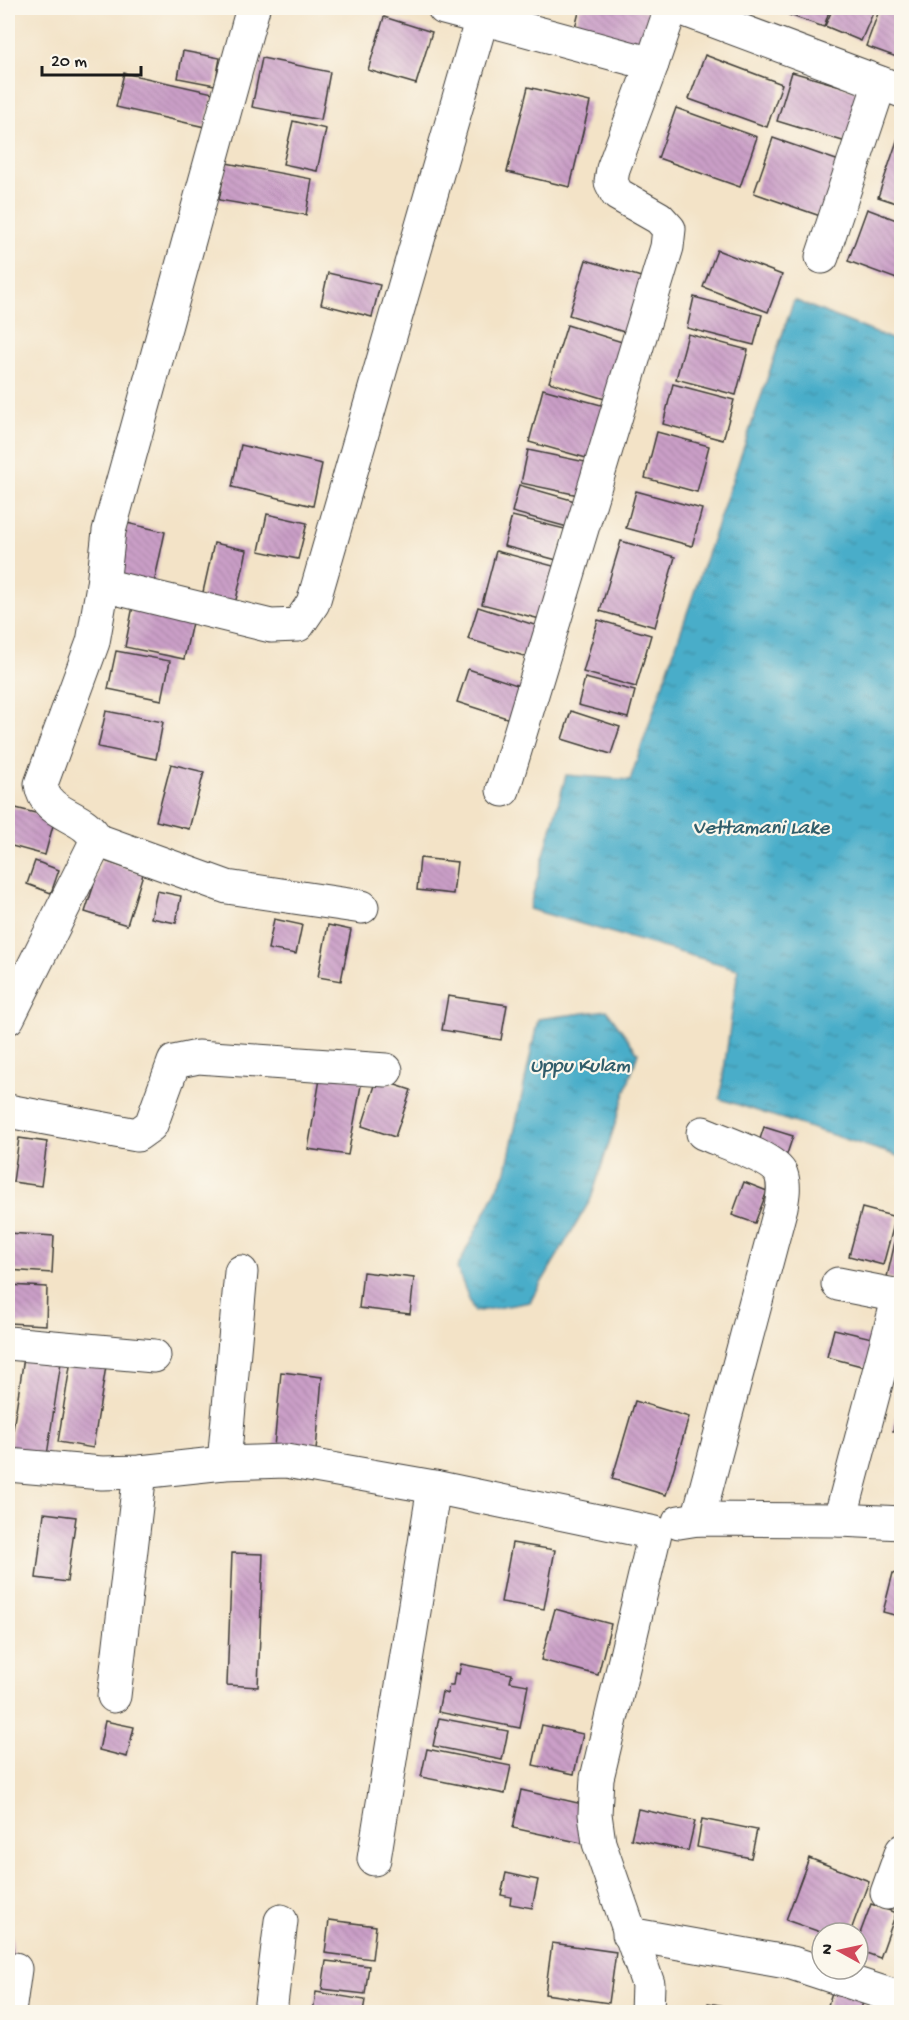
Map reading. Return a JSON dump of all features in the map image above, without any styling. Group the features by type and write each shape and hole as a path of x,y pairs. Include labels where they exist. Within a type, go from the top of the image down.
{"street":[{"path":"253,8 109,531 93,642 41,784 42,797 93,831 97,840 227,887 362,907"},
{"path":"444,8 652,64"},
{"path":"503,790 667,247 669,229 659,218 616,194 611,182 613,169 671,8"},
{"path":"680,8 891,87 822,257"},
{"path":"103,585 271,626 298,624 313,603 482,18"},
{"path":"10,1005 97,840"},
{"path":"8,1112 137,1135 151,1125 174,1062 198,1057 386,1070"},
{"path":"698,1519 784,1189 780,1173 771,1163 704,1133"},
{"path":"224,1464 241,1272"},
{"path":"838,1284 899,1296 840,1520"},
{"path":"8,1344 154,1356"},
{"path":"8,1465 102,1473 286,1461 434,1486 656,1533 677,1522 698,1519 902,1523"},
{"path":"114,1696 140,1472"},
{"path":"374,1859 434,1486"},
{"path":"647,2013 648,1984 599,1843 595,1814 597,1778 656,1533"},
{"path":"887,1893 902,1851"},
{"path":"270,2013 281,1921"},
{"path":"629,1934 792,1963 902,1999"},
{"path":"9,2013 15,1969"}],"water":[{"name":"Vettamani Lake","path":"794,300 901,343 901,1157 720,1099 738,969 529,909 566,775 630,780"},
{"name":"Uppu Kulam","path":"607,1010 638,1053 591,1199 530,1302 474,1312 457,1268 506,1171 538,1019"}],"building":[{"path":"580,8 634,8 665,16 656,53 574,32"},
{"path":"792,8 830,8 824,27 789,15"},
{"path":"833,8 875,8 861,41 825,26"},
{"path":"880,8 902,8 902,59 866,46"},
{"path":"384,17 432,32 416,84 368,70"},
{"path":"183,51 220,58 215,85 178,78"},
{"path":"705,55 782,84 767,127 689,99"},
{"path":"262,58 330,72 321,120 252,107"},
{"path":"792,72 861,92 846,142 777,121"},
{"path":"124,73 213,93 205,127 116,107"},
{"path":"528,87 590,102 570,187 507,172"},
{"path":"676,108 757,137 740,187 658,158"},
{"path":"293,121 326,129 317,171 283,164"},
{"path":"902,126 902,205 878,197"},
{"path":"773,138 845,163 826,218 754,193"},
{"path":"226,163 312,179 306,215 219,200"},
{"path":"867,209 902,222 902,281 848,261"},
{"path":"717,250 782,275 768,312 703,287"},
{"path":"586,260 654,281 637,336 569,315"},
{"path":"328,273 380,285 372,317 321,304"},
{"path":"694,297 762,315 754,345 687,328"},
{"path":"567,325 635,346 618,403 549,382"},
{"path":"688,334 748,350 736,395 676,379"},
{"path":"673,384 734,400 723,440 663,424"},
{"path":"543,389 612,408 597,461 529,442"},
{"path":"657,432 709,446 697,492 645,478"},
{"path":"241,445 322,464 313,506 232,487"},
{"path":"528,450 595,464 588,497 521,483"},
{"path":"519,485 582,503 575,529 512,512"},
{"path":"636,491 702,509 692,546 626,528"},
{"path":"267,514 307,523 298,559 259,551"},
{"path":"512,516 565,529 557,560 504,546"},
{"path":"127,523 165,532 152,593 114,583"},
{"path":"621,541 675,557 655,627 600,611"},
{"path":"214,543 247,550 234,609 201,601"},
{"path":"496,551 557,567 544,620 482,604"},
{"path":"133,606 193,618 184,659 125,647"},
{"path":"478,607 547,629 537,660 468,639"},
{"path":"598,620 651,635 636,687 583,672"},
{"path":"116,651 170,661 162,700 108,689"},
{"path":"468,669 523,687 513,720 457,702"},
{"path":"585,678 635,691 628,718 578,705"},
{"path":"106,711 163,722 156,759 98,747"},
{"path":"571,711 620,727 611,754 562,739"},
{"path":"171,764 204,772 189,829 156,821"},
{"path":"8,806 55,818 45,855 8,845"},
{"path":"420,858 457,862 453,894 417,890"},
{"path":"102,860 143,874 127,925 85,912"},
{"path":"35,861 59,870 51,893 27,884"},
{"path":"157,891 181,896 176,923 151,918"},
{"path":"274,919 302,925 296,954 268,949"},
{"path":"328,925 351,930 341,981 318,977"},
{"path":"448,996 507,1005 501,1040 442,1030"},
{"path":"321,1073 362,1080 348,1155 308,1149"},
{"path":"377,1079 411,1090 395,1137 362,1126"},
{"path":"764,1127 793,1136 784,1163 755,1154"},
{"path":"19,1138 47,1142 41,1186 13,1182"},
{"path":"744,1182 767,1191 755,1223 732,1215"},
{"path":"862,1208 896,1217 883,1265 849,1256"},
{"path":"902,1216 902,1281 887,1277"},
{"path":"8,1233 54,1236 52,1273 8,1270"},
{"path":"363,1272 414,1278 410,1314 359,1308"},
{"path":"8,1285 47,1287 46,1325 8,1323"},
{"path":"834,1329 876,1339 869,1368 827,1357"},
{"path":"24,1357 61,1362 46,1462 9,1456"},
{"path":"71,1360 106,1366 93,1448 58,1442"},
{"path":"281,1372 322,1377 316,1451 274,1447"},
{"path":"635,1401 689,1417 666,1495 612,1479"},
{"path":"899,1406 902,1407 902,1433 893,1431"},
{"path":"44,1513 76,1517 67,1582 36,1578"},
{"path":"512,1543 555,1550 544,1609 501,1602"},
{"path":"232,1553 263,1554 258,1687 227,1685"},
{"path":"893,1573 902,1576 902,1617 883,1612"},
{"path":"555,1609 611,1624 598,1675 541,1660"},
{"path":"461,1664 512,1674 510,1682 528,1685 520,1728 438,1712 442,1692 447,1694 449,1685 453,1685 455,1673 459,1674"},
{"path":"439,1718 508,1731 502,1760 433,1746"},
{"path":"105,1721 134,1727 127,1757 99,1750"},
{"path":"542,1725 583,1734 574,1774 533,1765"},
{"path":"427,1749 511,1766 505,1794 421,1777"},
{"path":"521,1790 591,1806 582,1843 513,1828"},
{"path":"638,1809 695,1821 688,1851 631,1839"},
{"path":"702,1819 757,1830 751,1858 697,1847"},
{"path":"809,1858 869,1881 854,1921 810,1921 810,1928 786,1920"},
{"path":"506,1873 538,1880 532,1908 510,1904 511,1897 501,1895"},
{"path":"871,1904 896,1913 880,1958 870,1954 870,1921 865,1921"},
{"path":"9,1914 15,1969 8,1965"},
{"path":"329,1920 376,1926 372,1959 325,1953"},
{"path":"552,1943 616,1952 609,2003 545,1994"},
{"path":"326,1961 369,1966 365,1994 322,1989"},
{"path":"833,1989 864,1999 860,2012 826,2012"},
{"path":"316,1992 365,2000 363,2012 313,2012"},
{"path":"708,2003 752,2011 752,2012 706,2012"}]}
